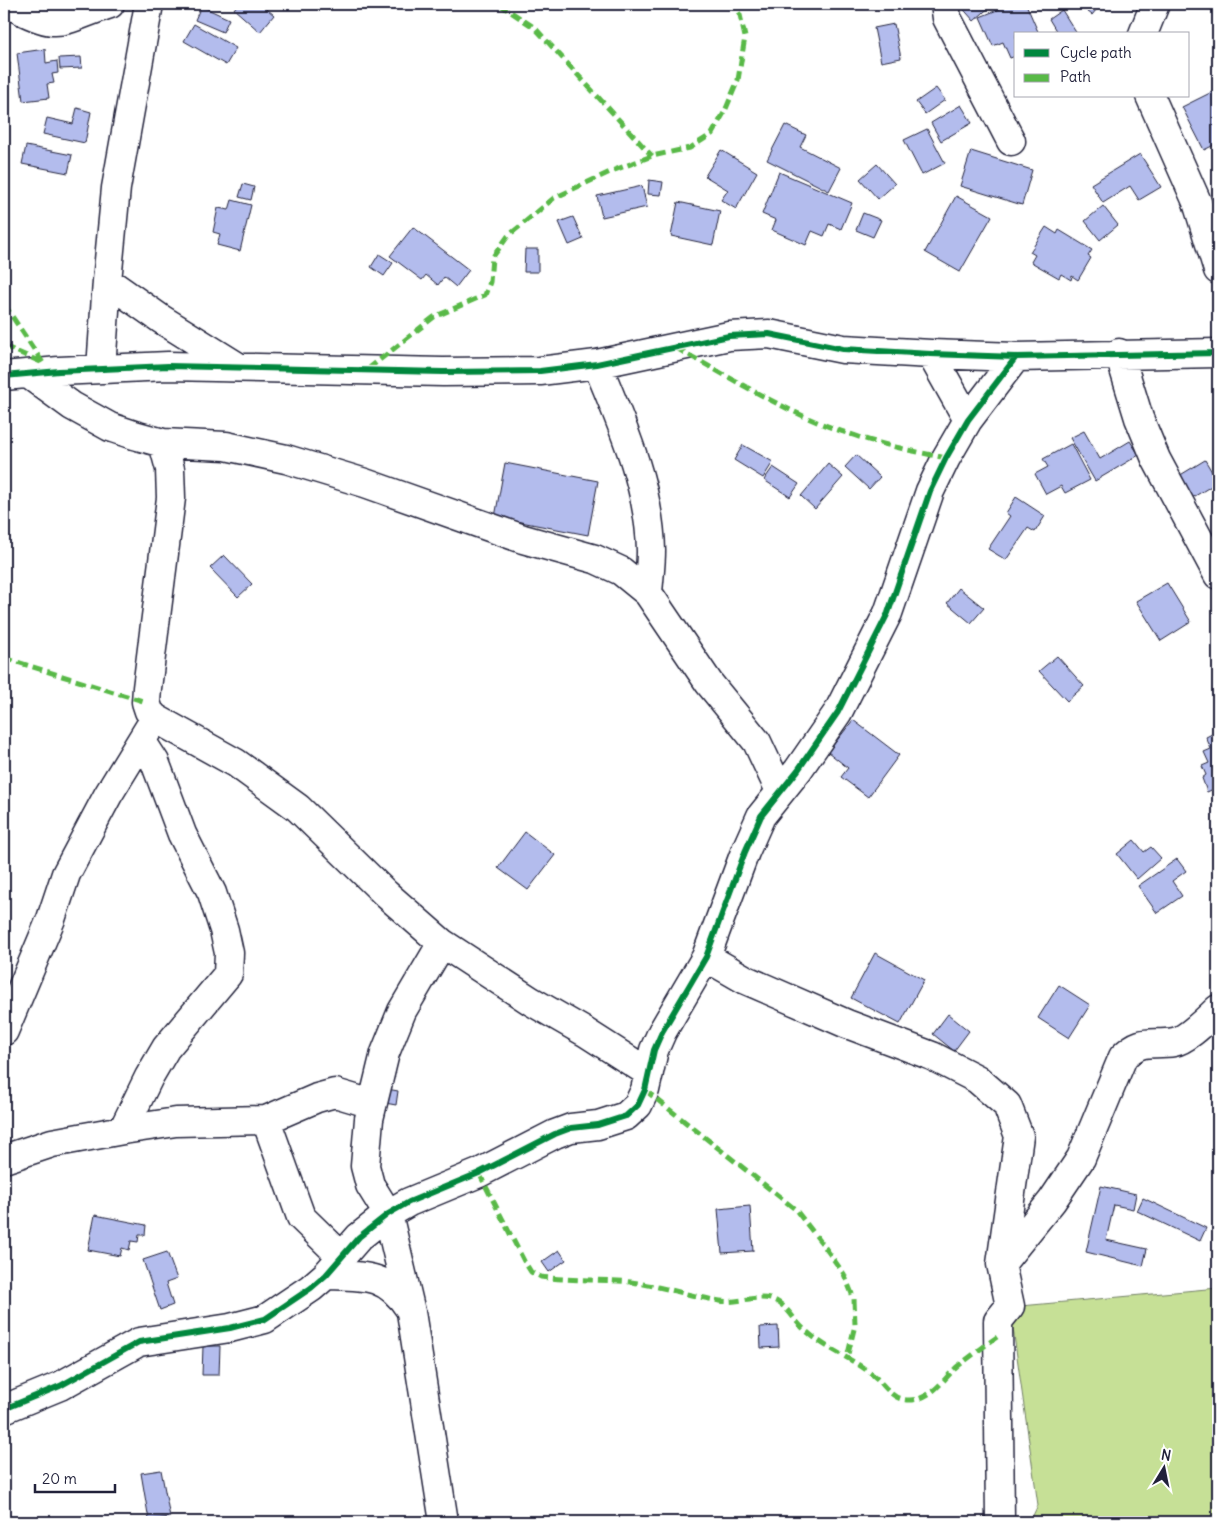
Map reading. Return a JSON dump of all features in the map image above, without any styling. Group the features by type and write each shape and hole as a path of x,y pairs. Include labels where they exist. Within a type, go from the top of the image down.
{"street":[{"path":"9,4 34,18 64,22 110,4"},
{"path":"945,4 947,18 1011,141"},
{"path":"1144,32 1155,4"},
{"path":"102,369 107,281 116,188 145,5"},
{"path":"1151,98 1197,202 1218,270"},
{"path":"107,281 161,319 238,367"},
{"path":"16,375 168,366 443,372 540,371 597,364 729,336 769,334 844,348 931,354 1016,356 1218,353"},
{"path":"1119,353 1140,418 1156,459 1218,575"},
{"path":"931,354 968,420"},
{"path":"4,1409 60,1386 139,1342 230,1328 265,1319 304,1293 334,1266 359,1237 388,1214 409,1202 479,1174 555,1134 571,1128 598,1125 626,1116 638,1105 649,1073 654,1050 662,1032 706,957 745,852 762,816 814,749 838,712 888,613 930,491 968,420 1016,356"},
{"path":"597,364 623,427 648,519 651,551 648,593"},
{"path":"16,375 110,426 163,443 226,446 286,460 365,483 523,539 595,559 621,571 648,593 709,683 757,742 780,791"},
{"path":"163,443 170,469 171,498 147,688 146,702 155,718 236,763 298,808 386,894 442,943 531,1001 585,1032 649,1073"},
{"path":"4,1031 51,919 66,874 108,794 142,742 155,718"},
{"path":"123,1130 149,1077 166,1048 228,974 229,953 212,893 182,834 162,778 142,742"},
{"path":"442,943 402,1011 384,1053 372,1104 366,1166 370,1185 388,1214 411,1312 444,1522"},
{"path":"706,957 746,980 847,1024 932,1056 977,1078 1007,1105 1018,1136 1001,1264 1010,1306 998,1321 1000,1522"},
{"path":"1001,1264 1052,1201 1082,1158 1123,1057 1131,1048 1143,1043 1175,1042 1218,1009"},
{"path":"4,1159 52,1143 176,1122 266,1120 317,1098 335,1094 372,1104"},
{"path":"266,1120 301,1217 334,1266 384,1281 401,1296 411,1312"}],"green space":[{"path":"1218,1288 1218,1522 1030,1522 1038,1505 1010,1307"}],"building":[{"path":"238,4 261,4 274,15 260,32 234,9"},
{"path":"959,4 993,4 974,21"},
{"path":"1012,4 1026,4 1038,32 1014,32 1014,57 1010,58 1003,42 993,46 980,17"},
{"path":"1078,4 1101,4 1092,15"},
{"path":"201,6 229,19 223,32 195,20"},
{"path":"1062,10 1076,32 1057,32 1049,19"},
{"path":"194,24 236,48 226,65 184,41"},
{"path":"894,24 901,58 881,62 874,28"},
{"path":"45,49 46,63 57,61 58,73 52,74 54,83 47,84 49,98 23,101 17,53"},
{"path":"81,57 82,68 60,69 59,58"},
{"path":"936,88 945,100 925,114 916,102"},
{"path":"1218,89 1218,143 1204,150 1182,107"},
{"path":"961,105 972,123 941,141 931,123"},
{"path":"77,108 91,112 85,143 43,134 47,118 73,124"},
{"path":"785,125 806,135 800,147 841,168 829,191 767,160"},
{"path":"927,129 945,163 922,175 904,140"},
{"path":"26,146 72,155 68,173 22,164"},
{"path":"721,150 757,172 736,209 721,200 728,190 705,176"},
{"path":"971,151 1032,170 1022,205 960,186"},
{"path":"1140,154 1161,187 1139,200 1130,186 1103,203 1091,184"},
{"path":"877,164 895,184 878,199 860,179"},
{"path":"779,172 852,203 841,229 829,224 824,236 812,231 806,245 772,230 776,220 762,214"},
{"path":"649,180 663,182 661,195 648,194"},
{"path":"243,184 254,187 251,200 239,197"},
{"path":"642,186 647,207 602,217 597,196"},
{"path":"956,196 992,216 960,272 925,252"},
{"path":"232,200 251,205 240,251 217,245 220,234 213,232 218,208 229,210"},
{"path":"678,202 720,211 713,245 671,236"},
{"path":"1103,206 1118,225 1100,240 1085,221"},
{"path":"863,213 881,220 873,237 856,230"},
{"path":"573,217 583,239 569,245 559,222"},
{"path":"413,227 469,270 456,287 444,277 438,285 426,275 422,280 390,256"},
{"path":"1046,227 1057,234 1059,230 1092,250 1088,256 1091,258 1078,280 1072,276 1071,280 1061,274 1059,278 1031,262 1035,255 1030,252"},
{"path":"525,249 538,249 538,272 524,272"},
{"path":"379,254 393,263 384,276 371,267"},
{"path":"1084,431 1100,459 1130,441 1139,455 1095,481 1070,438"},
{"path":"1071,444 1090,480 1065,493 1061,486 1046,494 1035,474 1048,467 1043,459"},
{"path":"743,445 773,462 763,478 734,460"},
{"path":"856,455 880,477 869,489 845,467"},
{"path":"1205,460 1218,482 1182,504 1169,482"},
{"path":"505,463 598,481 588,535 495,517"},
{"path":"828,464 843,477 815,509 801,496"},
{"path":"773,467 799,484 790,497 764,480"},
{"path":"1016,497 1045,516 1035,532 1028,528 1006,560 988,549 1010,516 1006,513"},
{"path":"224,555 252,584 238,597 210,568"},
{"path":"1167,583 1191,622 1161,641 1136,601"},
{"path":"959,588 984,608 971,623 947,603"},
{"path":"1057,656 1084,686 1067,701 1039,671"},
{"path":"853,720 899,755 868,797 841,777 848,768 828,752"},
{"path":"1218,731 1218,787 1207,792 1202,778 1206,775 1202,766 1209,763 1204,752 1211,749 1206,737"},
{"path":"525,832 555,855 528,890 498,868"},
{"path":"1134,840 1144,852 1151,847 1161,858 1137,879 1117,854"},
{"path":"1177,859 1186,871 1172,881 1182,896 1157,913 1138,886"},
{"path":"875,953 924,980 900,1024 851,998"},
{"path":"1059,985 1090,1005 1069,1038 1038,1018"},
{"path":"948,1014 969,1031 954,1051 933,1034"},
{"path":"387,1089 398,1091 396,1105 385,1103"},
{"path":"1101,1186 1136,1194 1133,1209 1114,1205 1106,1240 1147,1249 1143,1266 1086,1252"},
{"path":"1143,1198 1206,1228 1200,1241 1137,1211"},
{"path":"750,1206 753,1251 722,1253 718,1209"},
{"path":"95,1215 146,1225 145,1235 139,1235 138,1242 131,1241 129,1250 122,1248 120,1256 88,1250"},
{"path":"559,1250 566,1260 549,1272 542,1262"},
{"path":"167,1252 177,1279 166,1283 173,1305 160,1310 143,1260"},
{"path":"778,1326 779,1347 761,1348 760,1327"},
{"path":"203,1346 220,1346 219,1375 202,1375"},
{"path":"161,1470 170,1517 149,1520 141,1473"}],"marked path":[{"path":"499,4 535,28 652,156"},
{"path":"368,369 434,317 485,295 490,282 492,258 508,236 554,198 612,171 652,156 690,148 712,134 725,111 738,80 745,37 740,15 733,4"},
{"path":"4,304 43,363"},
{"path":"4,346 43,363"},
{"path":"676,348 761,395 827,426 898,448 946,458"},
{"path":"4,658 146,702"},
{"path":"645,1090 795,1209 824,1246 844,1274 854,1299 855,1325 847,1358"},
{"path":"479,1173 531,1272 541,1277 631,1282 727,1302 756,1298 776,1301 813,1337 866,1370 890,1392 904,1400 918,1399 937,1388 958,1366 997,1337"}],"cycle path":[{"path":"4,376 59,371 168,366 443,372 540,371 597,364 729,336 769,334 843,349 931,354 1016,357 1218,353"},
{"path":"4,1409 60,1386 139,1342 230,1328 265,1319 311,1288 326,1275 359,1237 388,1214 409,1202 479,1173 555,1134 571,1128 598,1125 626,1116 638,1105 645,1090 654,1050 662,1032 706,957 745,852 761,816 798,770 838,712 888,613 930,491 946,458 968,420 1016,357"}]}
